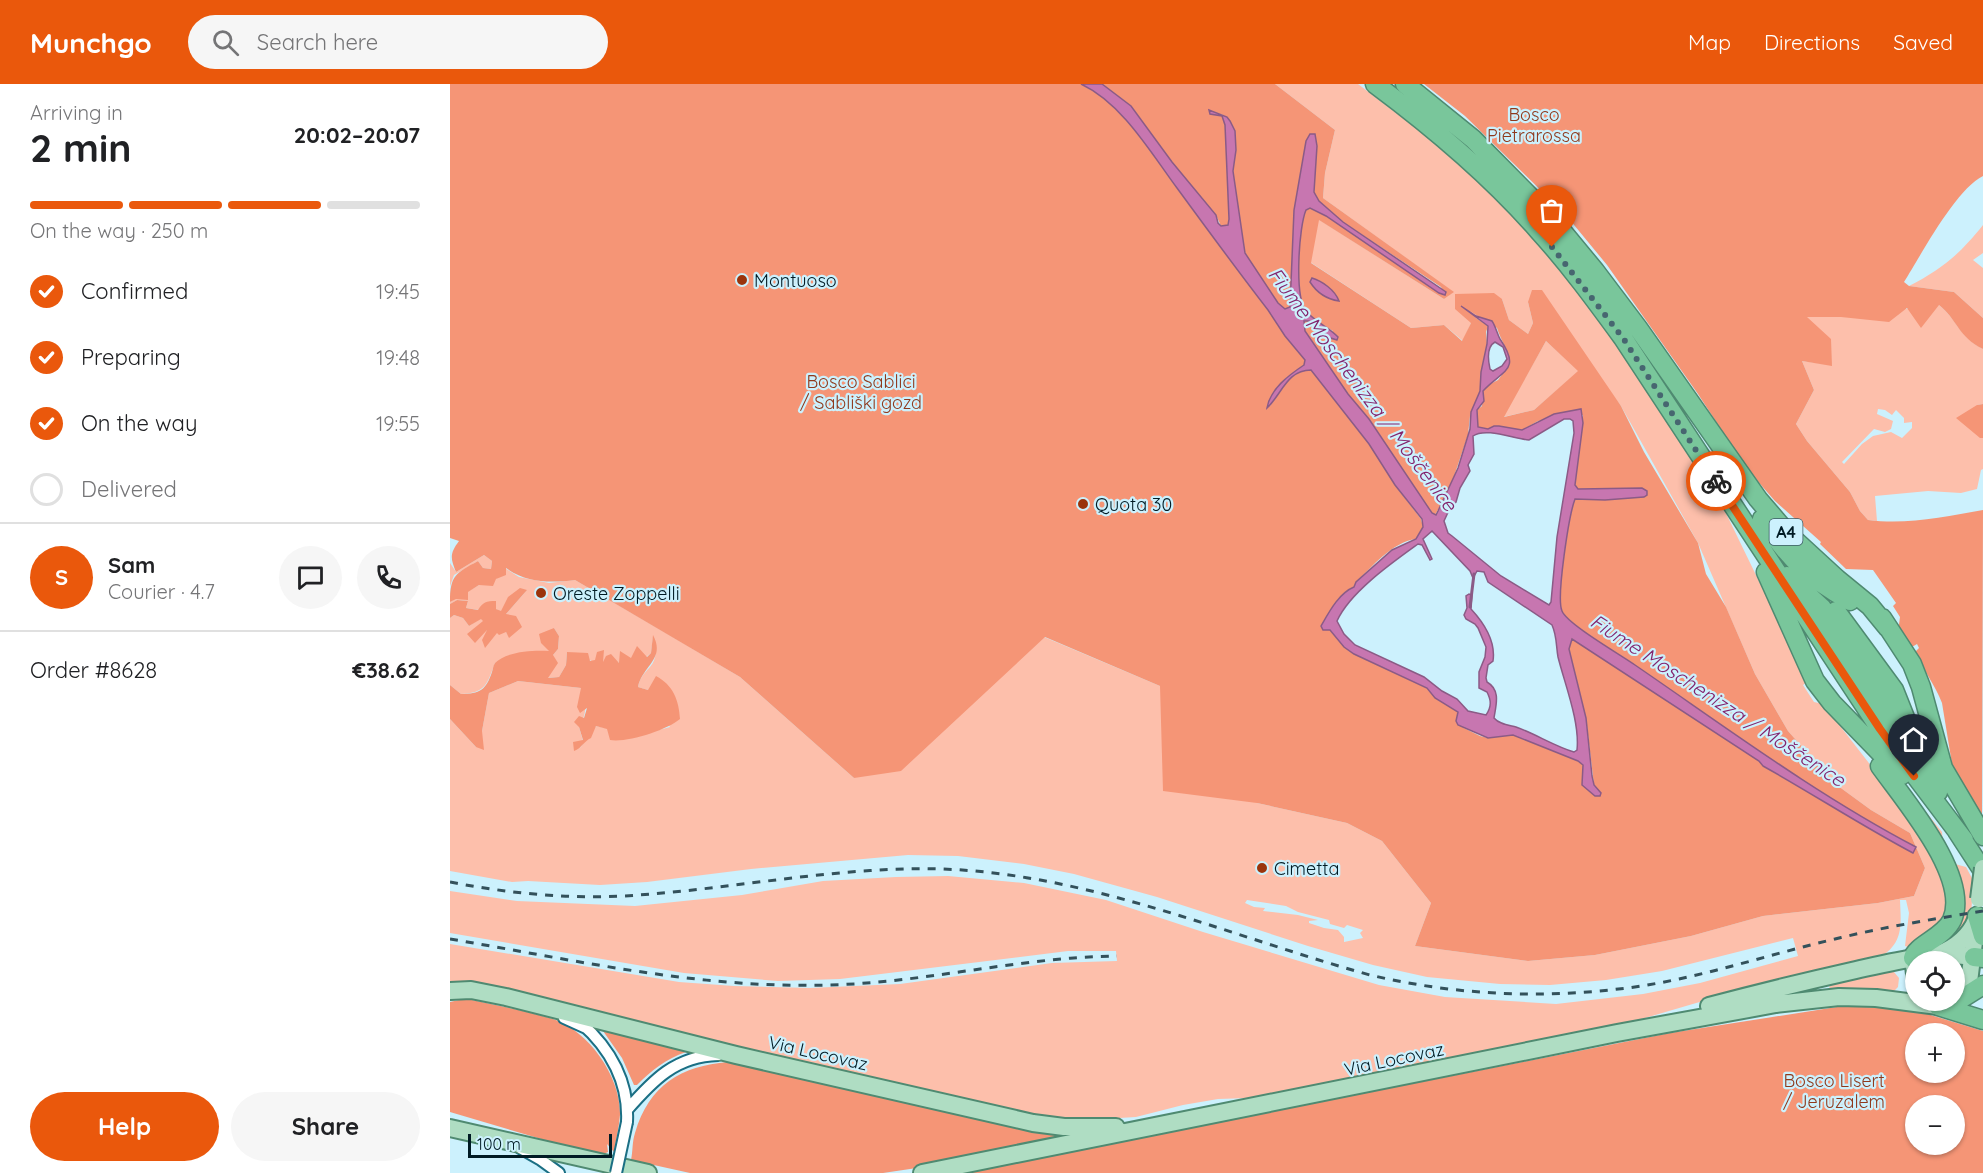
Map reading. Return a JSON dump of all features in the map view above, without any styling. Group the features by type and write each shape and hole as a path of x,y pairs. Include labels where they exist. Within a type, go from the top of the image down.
{"highway":[{"name":"A4","path":"1375,84 1462,154 1538,230 1582,282 1623,338 1880,729 1964,840 1983,869"},
{"name":"A4","path":"1405,84 1473,139 1552,219 1596,271 1638,328 1758,499 1788,534 1870,606 1888,628 1912,664 1922,687 1943,768 1983,836"},
{"name":"A4","path":"1744,524 1784,568 1830,605 1894,690 1927,773 1964,840"},
{"name":"A4","path":"1744,524 1810,653 1840,697 1964,840"},
{"name":"A4","path":"1744,524 1815,681 1832,703 1964,840"},
{"path":"1840,697 1874,758 1933,840 1951,877 1955,902 1952,919 1944,931 1916,951"},
{"path":"1978,908 1983,936"},
{"path":"1965,996 1983,985"},
{"path":"1953,1011 1983,1020"}],"main road":[{"path":"1965,990 1978,957 1978,908 1983,869"},
{"path":"1945,951 1965,938 1972,929 1978,908"},
{"name":"Via Locovaz","path":"1617,1033 1707,1006 1808,980 1905,960"},
{"name":"Via Locovaz","path":"450,991 471,990 736,1055 1033,1123 1095,1128 1180,1121"},
{"name":"Via Locovaz","path":"922,1173 944,1171 1617,1033 1776,1004 1839,997 1905,1001"},
{"path":"450,1128 610,1168 648,1173"}],"street":[{"path":"450,997 464,995 479,998 560,1017 586,1028"},
{"path":"568,1012 608,1051 616,1064 621,1080 627,1122 610,1168"},
{"path":"627,1110 652,1082 678,1063 703,1056 736,1055"},
{"path":"450,1119 493,1132 526,1146"},
{"path":"506,1141 541,1160 559,1173"}],"shaded area":[{"path":"1081,84 1102,84 1131,106 1172,162 1216,215 1221,226 1228,225 1229,219 1225,125 1222,116 1210,114 1209,110 1227,117 1235,131 1236,150 1233,171 1245,253 1278,303 1285,309 1290,307 1294,210 1306,141 1310,134 1315,134 1317,146 1314,192 1319,201 1343,222 1446,292 1445,295 1439,293 1326,216 1310,208 1306,210 1301,230 1299,261 1302,303 1310,315 1338,337 1337,340 1325,335 1309,321 1304,321 1305,331 1348,394 1369,419 1432,513 1436,515 1458,468 1470,429 1471,412 1480,391 1481,372 1487,344 1488,326 1461,306 1476,316 1492,321 1509,358 1507,369 1483,391 1484,401 1477,410 1478,427 1488,429 1499,426 1522,430 1554,414 1581,409 1583,423 1575,485 1578,489 1642,488 1647,491 1644,497 1605,500 1575,499 1562,574 1561,603 1566,617 1808,783 1916,847 1913,853 1763,766 1759,761 1572,639 1569,649 1586,718 1592,776 1594,785 1601,793 1600,796 1595,796 1582,785 1583,765 1578,761 1513,735 1488,738 1458,725 1456,721 1458,712 1435,698 1427,688 1354,654 1344,647 1330,630 1323,630 1321,626 1339,598 1354,587 1356,582 1392,550 1416,539 1423,527 1422,519 1395,485 1369,444 1311,370 1303,371 1290,378 1267,408 1276,389 1286,378 1304,365 1305,360 1285,336 1135,130 1110,103","holes":["1495,342 1503,347 1507,359 1502,366 1493,371 1490,369 1488,354","1564,419 1573,421 1574,433 1557,537 1549,605 1501,576 1448,533 1444,521 1450,508 1456,502 1460,488 1470,471 1468,465 1474,454 1473,436 1492,433 1529,440","1432,531 1470,571 1473,578 1477,571 1484,572 1488,582 1552,625 1574,716 1577,750 1574,752 1516,727 1501,723 1494,718 1496,693 1486,678 1488,665 1493,661 1493,646 1484,626 1471,609 1472,595 1466,596 1467,608 1464,615 1478,628 1486,647 1479,672 1479,688 1487,692 1490,700 1486,715 1468,711 1457,699 1424,677 1355,645 1344,634 1337,621 1352,599 1373,578 1418,544 1422,545 1430,560 1432,559 1423,539"]},
{"path":"1275,84 1358,84 1428,137 1495,197 1549,253 1585,300 1675,430 1721,503 1808,682 1803,685 1814,702 1823,704 1914,821 1943,875 1949,912 1929,938 1908,947 1905,946 1909,913 1906,900 1900,900 1900,925 1897,940 1879,958 1703,1001 1611,1028 1281,1097 1218,1099 1136,1117 1069,1121 450,985 450,944 679,982 810,988 900,984 1052,963 1117,961 1116,951 1068,951 840,979 778,981 684,973 450,933 450,891 517,901 635,906 742,895 823,881 896,877 948,876 1024,883 1106,900 1379,985 1445,997 1556,1004 1643,994 1700,983 1798,956 1793,938 1662,971 1606,980 1550,985 1500,984 1427,977 1373,965 1157,897 1074,874 1024,864 958,856 908,855 600,885 512,882 450,871 450,719 476,747 482,731 489,693 518,681 581,688 585,708 579,727 583,741 580,748 596,726 640,735 670,727 648,690 638,687 655,657 653,637 651,653 646,657 631,658 619,663 615,660 603,665 567,652 566,665 559,677 547,678 553,655 558,649 559,636 554,628 550,652 495,663 487,682 476,692 461,694 450,685 450,618 454,615 463,618 469,626 481,618 487,632 506,632 509,637 506,614 527,590 501,612 496,609 496,602 479,610 466,608 468,601 457,600 450,604 450,602 479,585 496,579 505,568 519,577 549,583 575,580 740,677 854,778 993,684 1044,637 1160,686 1257,803 1347,823 1382,841 1431,903 1415,946 1528,961 1595,955 1691,936 1763,916 1878,903 1914,896 1925,868 1910,833 1871,810 1834,783 1788,731 1755,674 1698,543 1621,406 1560,325 1528,302 1533,323 1528,334 1509,320 1502,299 1471,323 1463,341 1444,325 1411,328 1310,262 1318,219 1444,299 1453,292 1323,198 1325,173 1335,130","holes":["1247,900 1286,906 1298,912 1329,920 1330,924 1344,928 1347,925 1363,930 1360,933 1363,938 1344,942 1344,937 1338,930 1309,923 1309,921 1318,920 1263,911 1265,908 1245,903"]},
{"path":"1983,225 1983,253 1973,260 1983,268 1983,318 1954,292 1909,286 1931,274 1949,260"},
{"path":"1312,278 1328,286 1339,301 1330,299 1319,292 1310,282"},
{"path":"1939,305 1968,339 1983,349 1983,404 1977,405 1980,438 1983,438 1983,469 1977,489 1961,493 1928,491 1875,496 1877,521 1868,520 1860,511 1850,492 1807,441 1796,424 1814,390 1802,361 1832,365 1806,316 1841,317","holes":["1878,409 1885,410 1892,415 1896,410 1904,418 1904,423 1912,422 1912,428 1902,438 1891,432 1873,436 1862,444 1844,464 1842,462 1874,429 1885,432 1891,429 1893,421 1877,414"]},
{"path":"1546,341 1579,371 1534,410 1503,417"},
{"path":"484,555 492,561 491,569 483,568 478,561 454,575 450,586 450,563 456,572"},
{"path":"1886,762 1942,832 1943,844 1955,864 1966,867 1973,880 1971,919 1965,931 1937,948 1960,911"},
{"path":"1886,971 1894,972 1899,978 1898,987 1892,993 1829,990 1830,983"}],"green space":[{"name":"Bosco Sablici / Sabliški gozd","path":"450,84 1081,84 1110,103 1135,130 1285,336 1305,360 1304,365 1285,379 1270,406 1292,377 1297,373 1311,370 1369,444 1395,485 1421,519 1423,527 1416,539 1391,550 1356,582 1354,587 1343,594 1331,611 1323,630 1330,630 1344,647 1354,654 1427,688 1436,698 1458,712 1456,721 1464,728 1488,738 1513,735 1578,761 1583,765 1582,785 1594,785 1586,718 1569,649 1572,639 1760,761 1763,766 1913,853 1916,847 1925,868 1914,896 1878,903 1763,916 1691,936 1595,955 1528,961 1415,946 1431,903 1382,841 1347,823 1257,803 1163,791 1160,686 1045,637 901,771 854,778 740,677 575,580 539,581 522,577 506,568 506,575 496,579 493,586 479,585 468,592 468,600 456,599 450,602 451,586 459,572 478,561 483,568 491,569 492,561 484,555 456,572 452,556 459,541 450,538"},
{"name":"Bosco Sablici / Sabliški gozd","path":"1102,84 1275,84 1335,130 1325,173 1323,198 1454,292 1444,299 1319,220 1311,263 1411,328 1444,325 1462,341 1471,323 1455,309 1455,294 1494,293 1502,299 1509,320 1528,334 1533,323 1528,302 1532,290 1542,290 1621,406 1644,452 1698,543 1706,574 1726,607 1755,674 1788,731 1834,783 1871,810 1910,833 1916,847 1843,805 1738,737 1595,640 1566,617 1561,603 1562,574 1575,499 1644,497 1642,488 1578,489 1575,486 1583,415 1538,421 1522,430 1478,427 1477,410 1482,406 1483,391 1498,380 1510,364 1497,328 1470,311 1488,326 1480,391 1470,416 1468,435 1449,491 1435,515 1432,513 1369,419 1348,394 1305,331 1304,321 1309,321 1329,338 1333,331 1310,315 1301,299 1299,258 1301,229 1306,209 1310,208 1326,216 1445,295 1441,287 1343,222 1319,201 1314,192 1316,137 1306,141 1294,210 1290,307 1285,310 1251,264 1243,248 1233,171 1236,150 1235,131 1230,121 1221,114 1210,114 1222,116 1225,125 1229,219 1228,225 1221,226 1216,215 1172,162 1131,106","holes":["1546,341 1578,371 1534,410 1504,417"]},
{"name":"Bosco Pietrarossa","path":"1424,84 1983,84 1983,176 1962,194 1951,208 1904,282 1909,286 1954,292 1983,318 1983,349 1968,339 1939,305 1921,328 1907,308 1889,322 1841,317 1807,317 1831,339 1832,366 1802,361 1814,390 1796,424 1807,441 1850,492 1860,511 1868,520 1911,521 1983,510 1982,817 1953,770 1942,703 1915,652 1919,648 1917,644 1912,647 1898,632 1900,617 1893,606 1896,603 1873,570 1846,569 1820,544 1821,542 1775,501 1747,469 1698,394 1607,265 1565,214 1465,116"},
{"path":"1983,404 1983,438 1980,438 1956,418 1977,405"},
{"path":"520,588 527,590 506,614 516,616 522,627 509,638 506,632 499,635 497,633 485,648 482,640 487,630 475,643 467,634 483,621 481,619 469,626 463,618 454,615 450,618 450,604 457,600 468,601 466,608 478,610 485,602 496,601 496,609 501,611 508,597"},
{"path":"554,628 559,636 558,649 553,655 558,663 548,678 559,677 566,665 567,652 588,653 590,661 595,660 597,652 604,650 603,662 606,656 611,654 619,663 620,651 631,658 637,646 647,657 651,653 653,635 657,650 638,687 648,690 656,676 662,680 674,694 680,719 646,735 626,740 610,740 607,729 596,726 591,738 574,751 573,742 583,740 579,727 574,722 579,716 584,718 587,708 580,713 577,707 581,688 518,681 489,693 482,731 484,750 476,747 450,719 450,685 461,694 478,692 485,687 495,663 500,659 521,652 549,651 541,643 539,634"},
{"path":"472,1000 553,1019 579,1034 600,1057 615,1086 620,1115 614,1152 607,1144 608,1152 599,1156 450,1112 450,1002"},
{"name":"Bosco Lisert / Jeruzalem","path":"1843,1006 1905,1009 1905,1011 1918,1011 1957,1023 1905,1023 1905,1083 1965,1083 1965,1026 1983,1031 1983,1173 959,1173 1670,1033"},
{"path":"605,1028 688,1049 634,1085 622,1058 603,1031"},
{"path":"728,1062 1009,1127 1063,1136 937,1165 883,1173 690,1173 631,1160 634,1136 641,1116 658,1090 669,1081 696,1068"}],"waterway":[{"path":"1470,607 1474,574"}],"railway":[{"path":"450,882 536,894 601,897 663,893 862,871 942,869 997,873 1105,894 1370,975 1466,991 1530,994 1594,991 1653,984 1706,973 1853,935 1983,911"},
{"path":"450,939 685,978 780,985 828,985 900,980 1081,957 1117,956"}],"way so far":[{"path":"1552,247 1582,282 1623,338 1716,481"}],"place":[{"name":"Montuoso","path":"742,280"},
{"name":"Quota 30","path":"1083,504"},
{"name":"Oreste Zoppelli","path":"541,593"},
{"name":"Cimetta","path":"1262,868"}],"route":[{"path":"1716,481 1880,729 1914,776"}],"water label":[{"name":"Fiume Moschenizza / Moščenice","path":"1363,389"},
{"name":"Fiume Moschenizza / Moščenice","path":"1718,700"}]}
